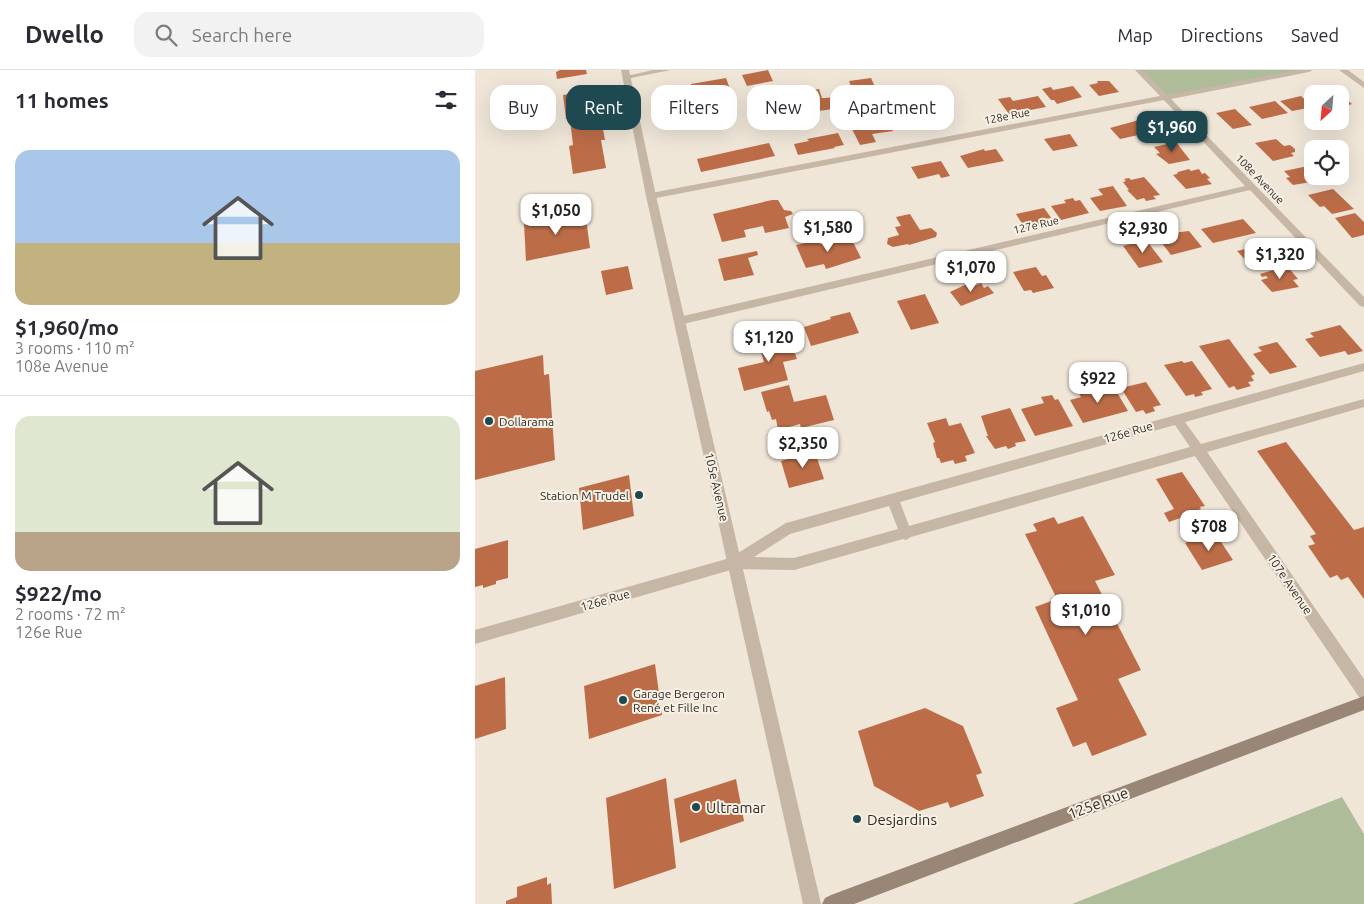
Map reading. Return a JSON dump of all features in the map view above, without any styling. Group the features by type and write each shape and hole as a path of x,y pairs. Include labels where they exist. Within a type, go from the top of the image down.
{"main road":[{"name":"125e Rue","path":"831,904 1364,703"}],"street":[{"path":"625,74 667,70"},
{"name":"108e Avenue","path":"1139,70 1364,303"},
{"name":"128e Rue","path":"651,196 1309,70"},
{"path":"1343,70 1364,86"},
{"name":"105e Avenue","path":"625,74 679,321 812,904"},
{"name":"127e Rue","path":"679,321 1252,187"},
{"name":"126e Rue","path":"734,563 786,529 1364,367"},
{"name":"126e Rue","path":"475,637 734,563 794,564 906,534 1364,403"},
{"name":"107e Avenue","path":"1177,419 1364,692"},
{"path":"892,498 906,534"}],"green space":[{"path":"1139,70 1309,70 1166,97"},
{"path":"1342,797 1364,834 1364,904 1072,904"}],"building":[{"path":"560,70 586,70 587,74 557,79 556,72"},
{"path":"768,70 773,81 747,86 742,75"},
{"path":"726,78 729,85 691,85"},
{"path":"871,78 874,85 850,85 849,81"},
{"path":"1097,81 1109,81 1119,92 1099,96 1089,85 1098,83"},
{"path":"1073,86 1082,97 1057,104 1042,89 1051,87 1053,90"},
{"path":"820,92 822,98 830,97 830,109 820,111"},
{"path":"566,94 566,119 563,95"},
{"path":"1038,96 1046,107 1009,114 998,99 1010,97 1013,101"},
{"path":"1301,96 1304,99 1304,109 1292,111 1280,101"},
{"path":"1275,101 1288,113 1262,119 1249,107"},
{"path":"1235,109 1252,125 1233,129 1216,113"},
{"path":"1150,117 1162,130 1120,139 1110,128"},
{"path":"571,130 603,130 605,140 601,140 606,168 573,174 569,146 573,145"},
{"path":"852,130 893,131 872,134 876,142 860,145"},
{"path":"838,133 844,145 798,155 794,144 809,141 807,139"},
{"path":"1070,134 1078,146 1053,151 1044,139"},
{"path":"1276,139 1284,146 1290,145 1295,149 1295,152 1291,153 1294,156 1273,161 1255,143"},
{"path":"1176,142 1190,160 1169,164 1156,154 1160,153 1154,147"},
{"path":"769,143 775,156 701,172 697,159"},
{"path":"984,149 985,151 996,149 1004,161 968,168 960,156"},
{"path":"941,161 950,176 941,178 939,174 918,179 911,167"},
{"path":"1304,167 1304,183 1293,185 1286,178 1290,177 1284,171"},
{"path":"1189,169 1191,171 1199,169 1202,174 1205,173 1210,178 1207,179 1212,184 1186,189 1173,175"},
{"path":"1144,177 1160,195 1153,196 1156,199 1146,201 1144,198 1137,200 1127,190 1129,190 1123,182 1126,181 1124,179 1129,178 1131,180"},
{"path":"1113,186 1127,206 1100,211 1090,198 1103,195 1098,189"},
{"path":"1333,189 1354,209 1332,214 1324,206 1320,207 1308,195"},
{"path":"1073,198 1075,201 1080,200 1089,213 1061,220 1051,206 1066,203 1064,200"},
{"path":"778,200 784,210 791,211 793,214 785,217 789,228 765,233 763,226 744,230 746,237 722,242 713,214"},
{"path":"1044,208 1055,223 1026,230 1016,214"},
{"path":"585,211 590,248 526,261 524,223"},
{"path":"1355,213 1364,222 1364,235 1352,238 1335,218"},
{"path":"910,214 920,230 931,228 937,233 936,237 909,245 893,247 887,244 888,238 899,235 895,227 901,226 896,217"},
{"path":"1243,219 1256,233 1213,243 1201,229"},
{"path":"1189,231 1202,247 1171,255 1158,238 1173,235 1172,233"},
{"path":"842,239 843,242 852,240 861,258 826,269 824,264 806,268 796,245 818,240 820,244"},
{"path":"1146,240 1163,262 1139,268 1123,246"},
{"path":"1269,243 1284,260 1252,267 1237,251"},
{"path":"757,251 758,255 748,258 754,275 724,281 718,259"},
{"path":"628,266 633,289 606,295 601,271"},
{"path":"1287,266 1298,279 1293,280 1299,287 1272,292 1261,280 1268,278 1266,276 1262,277 1260,274"},
{"path":"1036,267 1042,276 1046,275 1054,288 1033,293 1031,290 1024,291 1013,272"},
{"path":"969,283 972,287 981,283 984,288 988,286 994,293 961,306 950,292"},
{"path":"925,294 939,323 911,330 897,301"},
{"path":"850,312 859,333 811,346 804,327"},
{"path":"1340,325 1363,351 1348,355 1345,351 1320,357 1305,339 1314,337 1310,333"},
{"path":"787,332 797,359 783,362 788,380 744,391 738,368 764,362 757,339"},
{"path":"1229,339 1255,374 1251,376 1254,381 1248,382 1251,386 1237,390 1234,386 1229,388 1199,346"},
{"path":"1277,342 1297,367 1270,374 1253,354 1262,351 1258,347"},
{"path":"543,355 544,375 549,374 555,460 475,480 475,371"},
{"path":"1182,361 1184,363 1192,361 1212,389 1201,392 1203,395 1195,397 1194,394 1186,396 1164,365"},
{"path":"1146,382 1161,405 1153,407 1155,411 1146,414 1143,410 1136,412 1121,388"},
{"path":"1098,384 1103,392 1115,389 1128,411 1083,423 1070,400 1081,397 1077,390"},
{"path":"789,385 794,402 826,395 834,420 801,428 800,424 778,430 776,419 772,420 769,411 767,412 761,392"},
{"path":"1052,395 1055,400 1058,399 1073,426 1035,436 1021,409 1044,403 1041,397"},
{"path":"1010,408 1026,441 1015,443 1016,446 1008,449 1006,446 995,449 986,436 988,436 981,416"},
{"path":"946,418 949,426 961,423 975,453 965,456 967,461 955,464 953,460 941,463 939,458 937,458 933,443 935,442 927,423"},
{"path":"1286,442 1354,530 1364,527 1364,599 1348,577 1341,580 1337,575 1330,578 1308,546 1315,544 1310,536 1316,534 1257,451"},
{"path":"819,450 821,457 817,458 824,479 789,488 781,461"},
{"path":"1182,472 1205,506 1188,513 1189,515 1169,522 1164,513 1174,509 1156,479"},
{"path":"629,475 634,516 583,530 579,488"},
{"path":"1083,516 1115,575 1095,581 1141,670 1118,679 1147,735 1092,756 1086,742 1073,747 1056,708 1078,700 1035,607 1057,599 1025,534 1037,531 1033,524 1054,517 1058,524"},
{"path":"1215,533 1233,560 1202,570 1185,543"},
{"path":"508,540 508,578 496,581 496,584 483,588 483,585 475,587 475,549"},
{"name":"Garage Bergeron René et Fille Inc","path":"655,664 662,715 589,739 584,686"},
{"path":"505,677 506,729 475,739 475,686"},
{"path":"925,708 963,726 982,773 976,775 984,796 950,808 948,802 919,811 874,786 858,731"},
{"path":"666,778 676,868 614,889 606,798"},
{"path":"736,779 744,821 680,843 674,799"},
{"path":"547,877 547,885 551,883 552,904 506,904 506,901 517,897 517,887"}],"place":[{"name":"Dollarama","path":"489,421"},
{"name":"Station M Trudel","path":"639,495"},
{"name":"Garage Bergeron René et Fille Inc","path":"623,700"},
{"name":"Ultramar","path":"696,807"},
{"name":"Desjardins","path":"857,819"}]}
